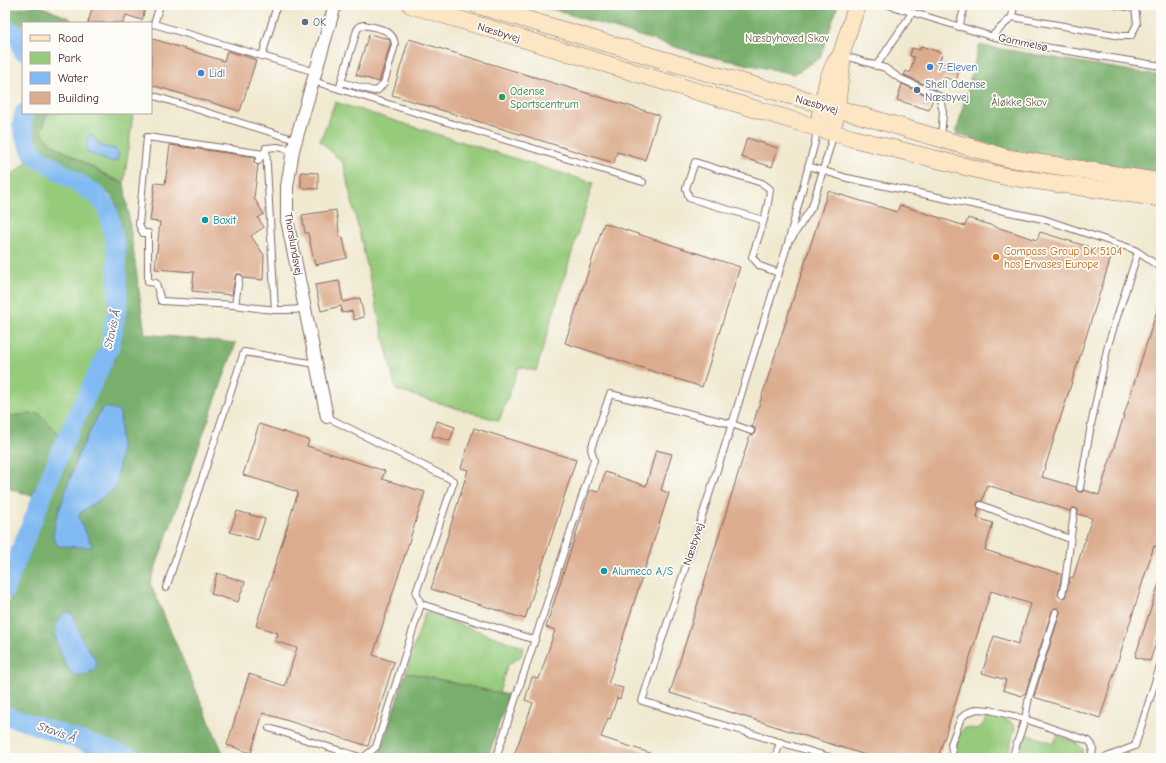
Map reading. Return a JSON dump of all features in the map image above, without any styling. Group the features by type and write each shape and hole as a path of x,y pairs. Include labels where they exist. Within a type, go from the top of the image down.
{"street":[{"name":"Thorslundsvej","path":"327,417 287,220 287,187 294,145 335,5"},
{"name":"Næsbyvej","path":"411,5 692,90 827,119 941,140 1007,158 1161,182"},
{"name":"Næsbyvej","path":"477,5 715,75 827,119 850,138 1003,176 1161,198"},
{"path":"827,119 842,66 842,55 857,5"}],"lane":[{"path":"160,5 152,24 262,56 314,77 643,182"},
{"path":"262,56 277,5"},
{"name":"Gammelsø","path":"888,5 1007,41 1161,66"},
{"path":"959,27 966,5"},
{"path":"992,36 1012,17 1014,5"},
{"path":"1012,17 1121,36 1131,36 1137,24 1135,8 1115,5"},
{"path":"876,66 912,13"},
{"path":"364,25 392,34 395,39 395,45 384,83 378,90 374,91 341,85 357,30 360,26 364,25"},
{"path":"842,55 885,68 899,78 939,96 943,112 941,140"},
{"path":"152,96 294,145"},
{"name":"Næsbyvej","path":"827,119 815,142 779,273 732,424 642,701 833,758"},
{"name":"Næsbyvej","path":"788,243 812,207 823,171 827,119"},
{"path":"294,145 276,147 265,151 147,137 139,225 143,233 148,233 148,282 156,283 161,301 236,305 275,310 294,310 306,308"},
{"path":"258,161 265,151"},
{"path":"265,151 275,310"},
{"path":"763,220 689,198 686,188 694,162 762,183 770,189 769,201 752,257 760,266 779,273"},
{"path":"808,166 847,178 1043,219 1133,249 1161,268"},
{"path":"1080,488 1091,425 1108,345 1138,252"},
{"path":"236,305 239,278"},
{"path":"166,588 244,352 316,364"},
{"path":"496,758 594,460 591,449 610,394 732,424 751,431"},
{"path":"269,728 363,758 376,746 421,604 416,593 454,481 327,417"},
{"path":"980,505 1070,540"},
{"path":"1062,594 1065,582 1074,512"},
{"path":"421,604 535,640"},
{"path":"1012,758 1025,719 1029,697 1056,612"},
{"path":"1104,758 1135,746 1161,663"},
{"path":"954,758 951,744 960,718 967,713 977,710 990,710 1025,719 1089,741 1092,744 1093,750 1090,758"},
{"path":"775,758 780,742"}],"green space":[{"path":"38,5 71,19 70,22 36,22 25,20 22,22 22,30 12,22 5,21 5,10"},
{"name":"Næsbyhoved Skov","path":"539,5 838,5 820,58 794,74 698,54"},
{"name":"Åløkke Skov","path":"979,45 1161,76 1161,172 1009,150 956,134"},
{"path":"335,102 593,183 536,371 519,367 499,421 396,390 343,163 320,141"},
{"path":"29,114 47,114 41,131 48,141 112,179 124,183 145,334 236,343 150,583 225,758 143,758 28,719 5,707 5,615 13,587 75,433 115,359 120,332 122,253 117,206 113,198 108,193 62,166 36,146 28,134 27,125","holes":["101,410 120,412 114,489 80,513 79,518 83,529 55,522 78,455"]},
{"path":"47,114 133,114 124,183 112,178 57,147 48,141 41,131"},
{"path":"32,157 65,183 92,199 100,209 107,237 110,277 109,319 100,351 59,435 39,414 5,416 5,181"},
{"path":"39,413 59,435 32,496 5,487 5,416"},
{"path":"425,612 523,647 521,656 507,666 499,693 406,672"},
{"path":"406,672 508,695 488,758 378,758"},
{"path":"994,716 1011,722 1015,728 1007,758 957,758 956,748 958,735 960,732 964,728 978,728 988,717"},
{"path":"1026,734 1054,743 1057,736 1072,740 1083,750 1082,758 1018,758"}],"water":[{"path":"91,134 101,146 115,149 119,154 117,160 111,162 88,153 86,148 87,136"},
{"path":"107,407 120,412 121,451 116,484 114,489 80,513 79,518 92,547 59,546 53,536 55,522 78,455 101,410"},
{"path":"69,612 73,615 82,639 97,662 96,668 86,675 74,675 66,665 57,643 57,623 64,613"}],"building":[{"path":"93,5 146,5 142,20 126,15 123,22 88,22"},
{"path":"369,34 389,39 390,41 379,82 356,75"},
{"name":"Lidl","path":"153,39 224,61 227,51 256,60 240,111 152,85"},
{"path":"409,39 659,115 645,160 617,152 614,163 392,95"},
{"path":"921,46 942,53 939,64 959,71 956,81 944,77 941,83 938,82 935,89 904,75 906,71 910,73 914,57 910,56 912,48 920,50"},
{"path":"902,84 933,98 929,110 897,100"},
{"path":"747,138 778,148 772,167 741,157"},
{"name":"Boxit","path":"170,145 255,157 254,163 258,165 254,198 264,214 258,218 264,227 251,236 264,255 263,280 243,278 241,274 237,274 235,277 232,295 192,291 194,272 155,269 160,222 150,221 155,183 165,184"},
{"path":"301,172 318,173 318,189 301,188"},
{"path":"828,191 897,212 900,205 965,226 968,218 1037,240 1040,232 1112,254 1042,477 1076,487 1076,490 1079,492 1084,490 1099,495 1159,304 1161,304 1161,548 1154,546 1100,718 1034,697 1060,613 1058,608 1055,608 1052,611 1025,694 1022,696 1003,690 1006,680 982,673 994,636 1018,644 1031,604 991,591 938,758 875,758 670,693 750,435 754,435 755,432 755,428 752,427","holes":["987,485 1070,511 1072,508 1075,508 1078,510 1078,514 1092,518 1073,578 1070,577 1065,597 1061,598 1058,595 1061,574 985,550 993,523 977,518 979,509 977,505 978,502 982,501"]},
{"path":"336,210 340,238 343,238 347,258 315,265 308,233 305,233 302,215"},
{"path":"604,223 740,267 702,387 565,343"},
{"path":"339,281 343,302 360,298 364,317 354,320 352,311 342,313 341,306 321,311 315,285"},
{"path":"437,421 455,427 450,441 432,436"},
{"path":"259,424 309,440 307,446 385,471 382,479 425,492 373,655 394,662 368,746 263,713 251,753 227,745 249,674 285,686 297,648 275,641 278,633 256,626 298,492 243,475"},
{"path":"474,428 576,460 525,619 431,589 468,470 461,468"},
{"name":"Alumeco A/S","path":"656,450 672,454 661,490 669,493 608,684 623,688 620,699 617,698 610,719 608,718 601,737 659,756 659,758 513,758 533,703 525,700 532,677 539,679 555,630 546,627 590,490 599,492 605,472 646,486"},
{"path":"237,511 265,519 258,540 230,532"},
{"path":"217,573 245,582 238,602 211,594"},
{"path":"1159,583 1161,583 1161,628 1150,661 1135,657"}],"waterway":[{"name":"Stavis Å","path":"5,28 18,36 22,47"},
{"name":"Stavis Å","path":"5,589 63,445 110,347 118,303 116,249 108,210 98,196 33,154 25,138 22,124 24,114"},
{"name":"Stavis Å","path":"5,715 132,758"}],"place":[{"name":"OK","path":"305,22"},
{"name":"7-Eleven","path":"930,67"},
{"name":"Lidl","path":"201,73"},
{"name":"Shell Odense Næsbyvej","path":"917,90"},
{"name":"Odense Sportscentrum","path":"502,97"},
{"name":"Boxit","path":"205,220"},
{"name":"Compass Group DK 5104 hos Envases Europe","path":"996,257"},
{"name":"Alumeco A/S","path":"604,571"}]}
